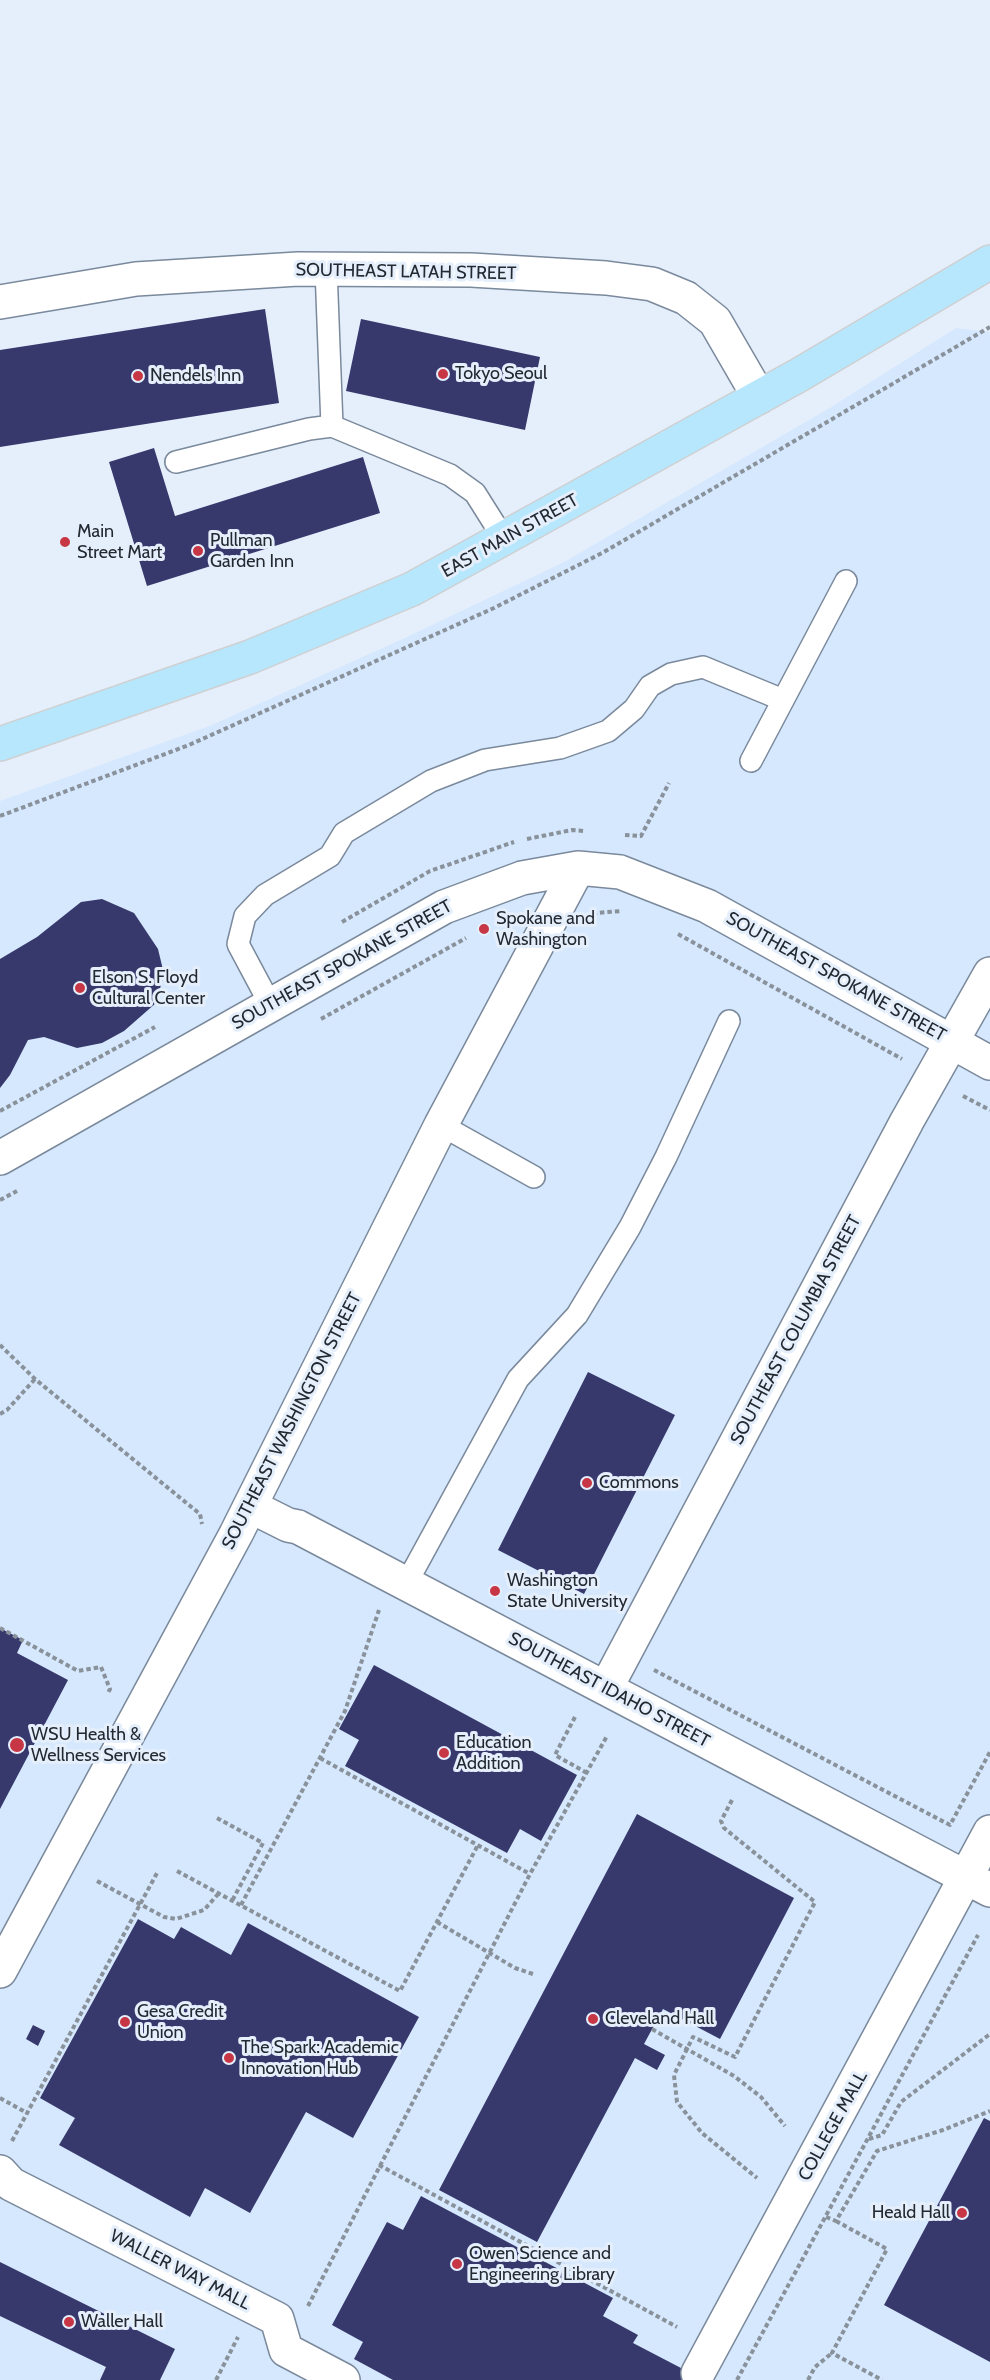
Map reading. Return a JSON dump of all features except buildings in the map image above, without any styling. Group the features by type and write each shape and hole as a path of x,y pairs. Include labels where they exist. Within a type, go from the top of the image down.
{"main road":[{"name":"EAST MAIN STREET","path":"0,744 250,657 412,589 759,397 990,262"}],"street":[{"name":"SOUTHEAST LATAH STREET","path":"0,302 136,279 326,269 471,270 606,278 652,284 686,297 715,321 759,397"},
{"name":"SOUTHEAST SPOKANE STREET","path":"0,1158 444,907 522,878 578,868 620,872 707,906 990,1063"},
{"name":"SOUTHEAST WASHINGTON STREET","path":"0,1971 250,1506 441,1125 578,868"},
{"name":"SOUTHEAST COLUMBIA STREET","path":"606,1688 990,974"},
{"name":"SOUTHEAST IDAHO STREET","path":"250,1506 288,1525 298,1527 978,1884"},
{"name":"COLLEGE MALL","path":"698,2373 978,1884 990,1832"},
{"name":"WALLER WAY MALL","path":"5,2158 11,2184 277,2319 286,2350"},
{"path":"286,2350 343,2380"}],"lane":[{"path":"326,269 332,426"},
{"path":"176,462 309,429 332,426 450,475 475,493 504,539"},
{"path":"751,761 846,581"},
{"path":"270,1004 238,944 245,916 265,895 330,856 344,833 431,781 485,760 560,748 609,731 634,709 650,687 671,674 703,667 783,700"},
{"path":"406,1584 518,1379 578,1316 630,1227 666,1157 729,1021"},
{"path":"441,1125 534,1177"}],"path":[{"path":"0,816 189,745 494,608 604,552 729,482 990,327"},
{"path":"641,836 669,783"},
{"path":"590,924 596,913 623,911"},
{"path":"677,934 905,1061"},
{"path":"0,1345 35,1378 200,1514 202,1525 197,1534"},
{"path":"0,1414 35,1378"},
{"path":"241,1905 350,1701 380,1610"},
{"path":"0,1628 78,1671 101,1667 110,1689"},
{"path":"654,1670 950,1825 990,1752"},
{"path":"105,1698 115,1680"},
{"path":"574,1718 555,1755 587,1773"},
{"path":"286,2350 530,1874 607,1736"},
{"path":"320,1758 530,1874"},
{"path":"732,1800 721,1821 724,1828 815,1902 735,2058 693,2037 674,2075 677,2102 702,2133 757,2178"},
{"path":"217,1818 263,1843 232,1901"},
{"path":"177,1871 400,1991 477,1845"},
{"path":"5,2158 27,2113 158,1873"},
{"path":"97,1881 164,1917 176,1919 204,1910 219,1893"},
{"path":"436,1922 515,1968 534,1974"},
{"path":"737,2380 978,1935"},
{"path":"652,2029 735,2076 761,2097 785,2126"},
{"path":"869,2139 882,2135 901,2102 990,2034"},
{"path":"0,2098 27,2113"},
{"path":"836,2221 877,2151 943,2130 990,2111"},
{"path":"379,2165 677,2327"},
{"path":"808,2380 815,2367 832,2353 887,2249 826,2217"},
{"path":"216,2380 253,2307"},
{"path":"832,2353 882,2380"}],"shaded area":[{"name":"Washington State University","path":"956,328 990,332 990,2380 0,2380 0,801 212,725 409,636 564,562 828,409"}],"place":[{"name":"Tokyo Seoul","path":"443,374"},
{"name":"Nendels Inn","path":"138,376"},
{"name":"Main Street Mart","path":"65,542"},
{"name":"Pullman Garden Inn","path":"198,551"},
{"name":"Spokane and Washington","path":"484,929"},
{"name":"Elson S. Floyd Cultural Center","path":"80,988"},
{"name":"Commons","path":"587,1483"},
{"name":"Washington State University","path":"495,1591"},
{"name":"WSU Health & Wellness Services","path":"17,1745"},
{"name":"Education Addition","path":"444,1753"},
{"name":"Cleveland Hall","path":"593,2019"},
{"name":"Gesa Credit Union","path":"125,2022"},
{"name":"The Spark: Academic Innovation Hub","path":"229,2058"},
{"name":"Heald Hall","path":"962,2213"},
{"name":"Owen Science and Engineering Library","path":"457,2264"},
{"name":"Waller Hall","path":"69,2322"}]}
